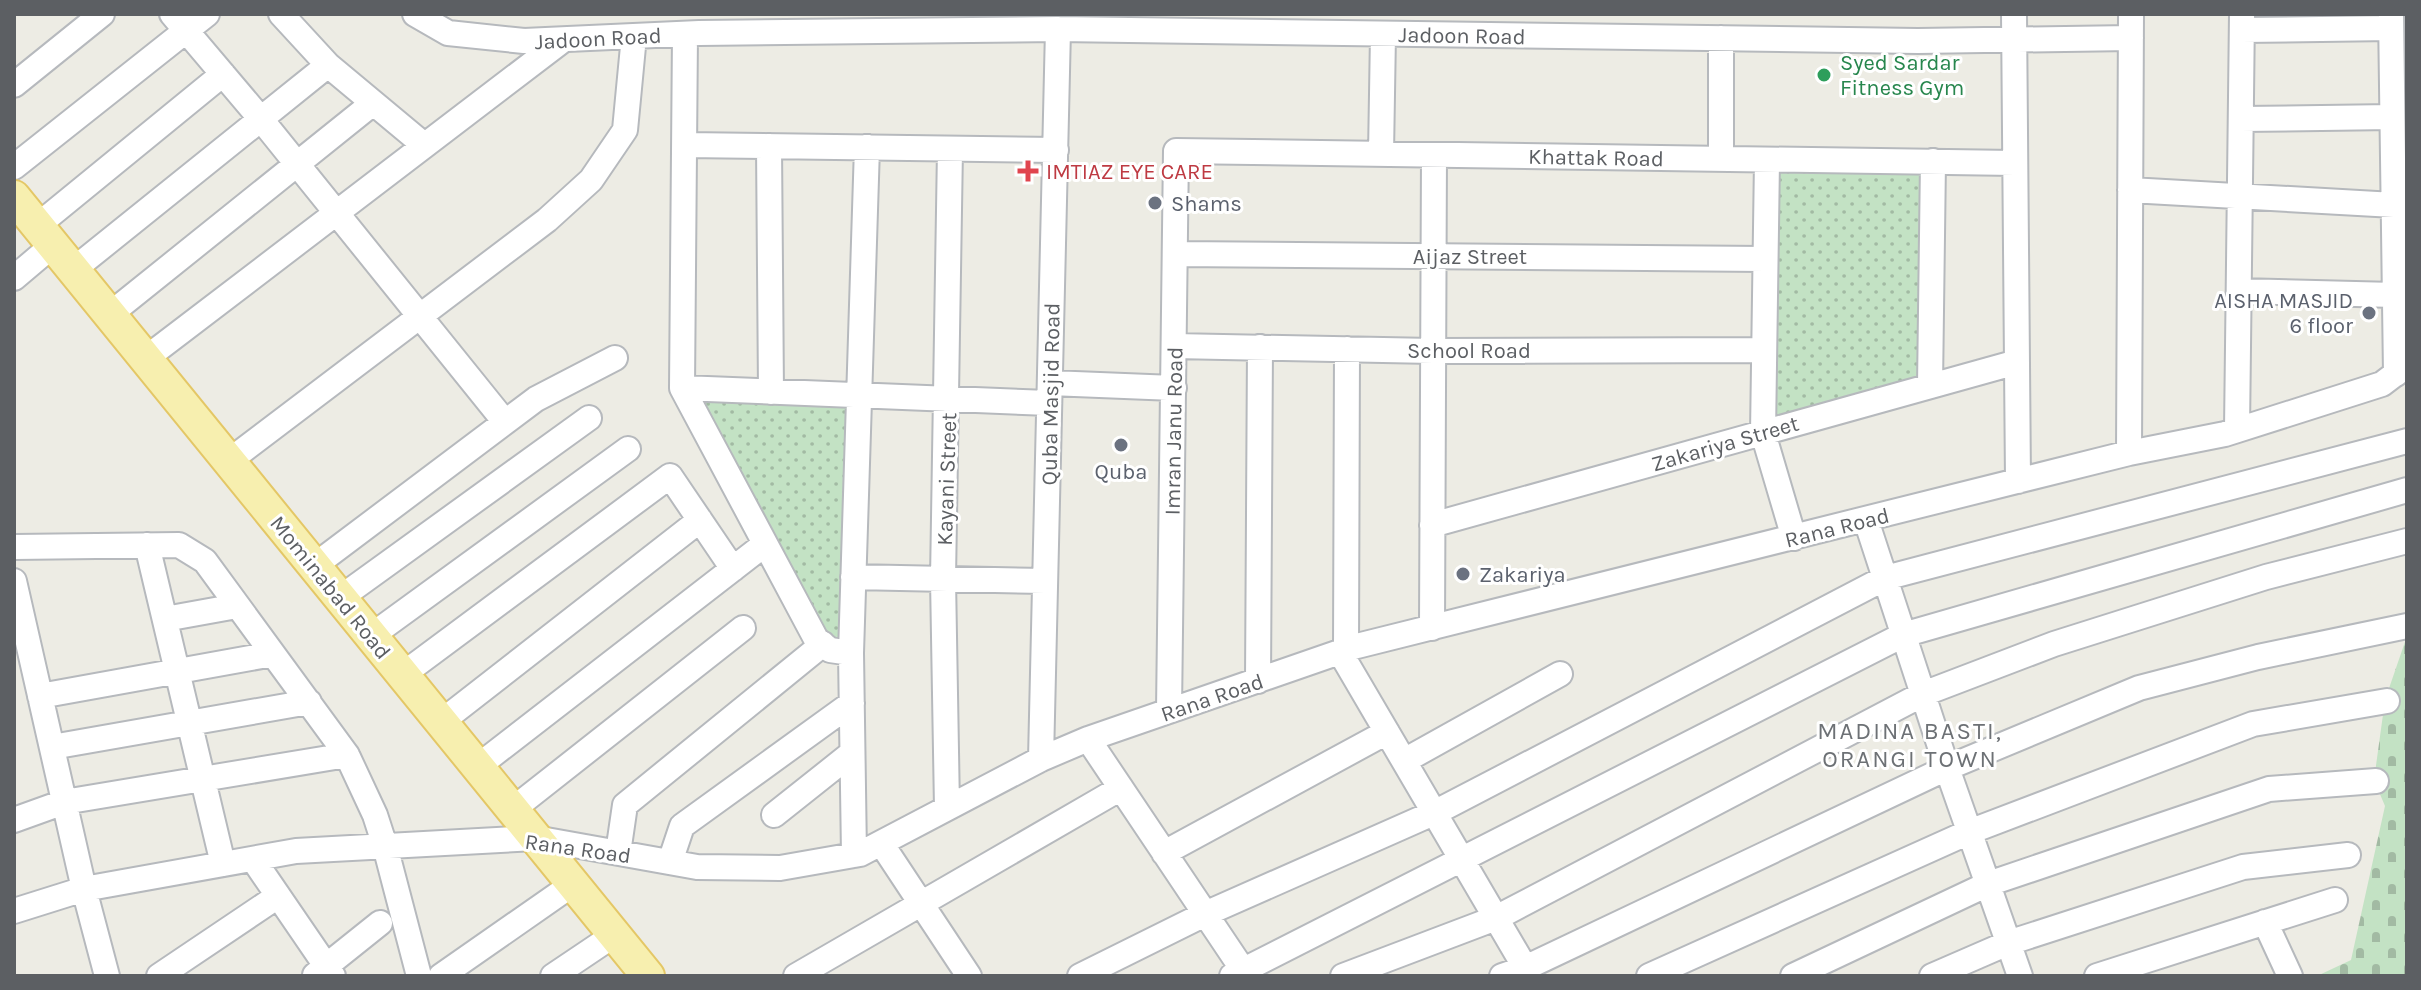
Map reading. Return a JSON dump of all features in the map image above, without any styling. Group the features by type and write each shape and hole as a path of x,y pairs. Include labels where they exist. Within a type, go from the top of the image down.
{"main road":[{"name":"Mominabad Road","path":"14,197 648,976"}],"street":[{"path":"14,85 102,14"},
{"path":"14,167 180,22 207,14"},
{"path":"281,14 328,65 424,145"},
{"name":"Jadoon Road","path":"415,14 448,33 474,25 524,41 685,34 716,23 834,22 1383,34 1535,25 1685,26 1721,38 2014,40 2131,26"},
{"path":"2014,14 2018,481"},
{"path":"2237,430 2242,22 2391,21 2395,295 2402,370"},
{"path":"180,22 505,422"},
{"path":"2129,453 2131,26"},
{"name":"Quba Masjid Road","path":"1041,759 1058,29"},
{"path":"685,34 682,388 816,639 830,650 851,653"},
{"path":"1381,154 1383,34"},
{"path":"229,461 547,220 591,180 625,130 634,36"},
{"path":"1721,38 1721,159"},
{"path":"145,359 563,40"},
{"path":"14,278 54,247 260,118 328,65"},
{"path":"54,247 223,74"},
{"path":"109,315 373,103"},
{"path":"2241,119 2392,117"},
{"path":"686,145 1056,150"},
{"path":"769,146 771,392"},
{"path":"854,855 851,653 867,147"},
{"name":"Kayani Street","path":"947,808 943,579 950,149"},
{"name":"Khattak Road","path":"1176,151 2015,163"},
{"name":"Imran Janu Road","path":"1169,711 1176,151"},
{"path":"1432,628 1434,155"},
{"path":"1767,160 1763,433 1794,538"},
{"path":"1930,386 1933,161"},
{"path":"2130,190 2394,205"},
{"name":"Aijaz Street","path":"1175,254 1765,259"},
{"path":"2239,291 2395,295"},
{"name":"School Road","path":"1174,346 1433,351 1764,350"},
{"path":"1258,681 1260,347"},
{"path":"1347,349 1343,652 1496,918 1519,973 1947,768 2139,688 2258,657 2407,626"},
{"path":"314,566 536,399 615,358"},
{"name":"Zakariya Street","path":"1432,525 2017,362"},
{"name":"Rana Road","path":"14,911 84,889 296,851 535,838 697,867 780,868 854,855 1041,759 1088,739 1343,652 2129,453 2237,430 2382,384 2402,370"},
{"path":"682,388 948,399 1174,388"},
{"path":"340,598 589,418"},
{"path":"1080,976 1205,914 1434,812 1885,578 2407,441"},
{"path":"371,636 628,449"},
{"path":"402,675 670,476 733,569"},
{"path":"1088,739 1205,914 1241,974 1903,635 2407,490"},
{"path":"441,722 700,520"},
{"path":"1866,520 1947,768 2020,976"},
{"path":"1343,976 1496,918 1923,694 2054,644 2266,577 2407,541"},
{"path":"477,767 765,544"},
{"path":"147,545 223,864"},
{"path":"14,547 179,545 205,561 347,755 375,815 419,976"},
{"path":"853,577 1045,581"},
{"path":"14,581 84,889 107,976"},
{"path":"165,619 237,606"},
{"path":"512,810 743,628"},
{"path":"618,853 625,805 823,644"},
{"path":"14,692 175,671 273,654"},
{"path":"1404,761 1560,674"},
{"path":"1649,976 1969,832 2253,724 2387,701"},
{"path":"52,747 309,702"},
{"path":"670,862 682,826 852,703"},
{"path":"1164,853 1387,732"},
{"path":"774,815 852,753"},
{"path":"14,820 64,802 347,755"},
{"path":"1793,976 1988,884 2269,789 2376,781"},
{"path":"796,976 1121,788"},
{"path":"881,843 969,976"},
{"path":"1932,976 2008,943 2243,867 2348,855"},
{"path":"253,859 324,973 380,923"},
{"path":"441,976 573,884"},
{"path":"159,976 278,896"},
{"path":"2097,976 2335,900"},
{"path":"2265,922 2289,976"},
{"path":"553,976 614,935"}],"green space":[{"path":"1767,160 1933,161 1930,386 1771,430"},
{"path":"682,388 857,395 851,653 830,650"},
{"path":"2407,636 2407,976 2317,976 2351,960 2385,806 2374,780 2385,700"}],"place":[{"name":"Syed Sardar Fitness Gym","path":"1824,75"},
{"name":"IMTIAZ EYE CARE","path":"1028,171"},
{"name":"Shams","path":"1155,203"},
{"name":"AISHA MASJID 6 floor","path":"2369,313"},
{"name":"Quba","path":"1121,445"},
{"name":"Zakariya","path":"1463,574"}],"district":[{"name":"MADINA BASTI, ORANGI TOWN","path":"1910,745"}]}
